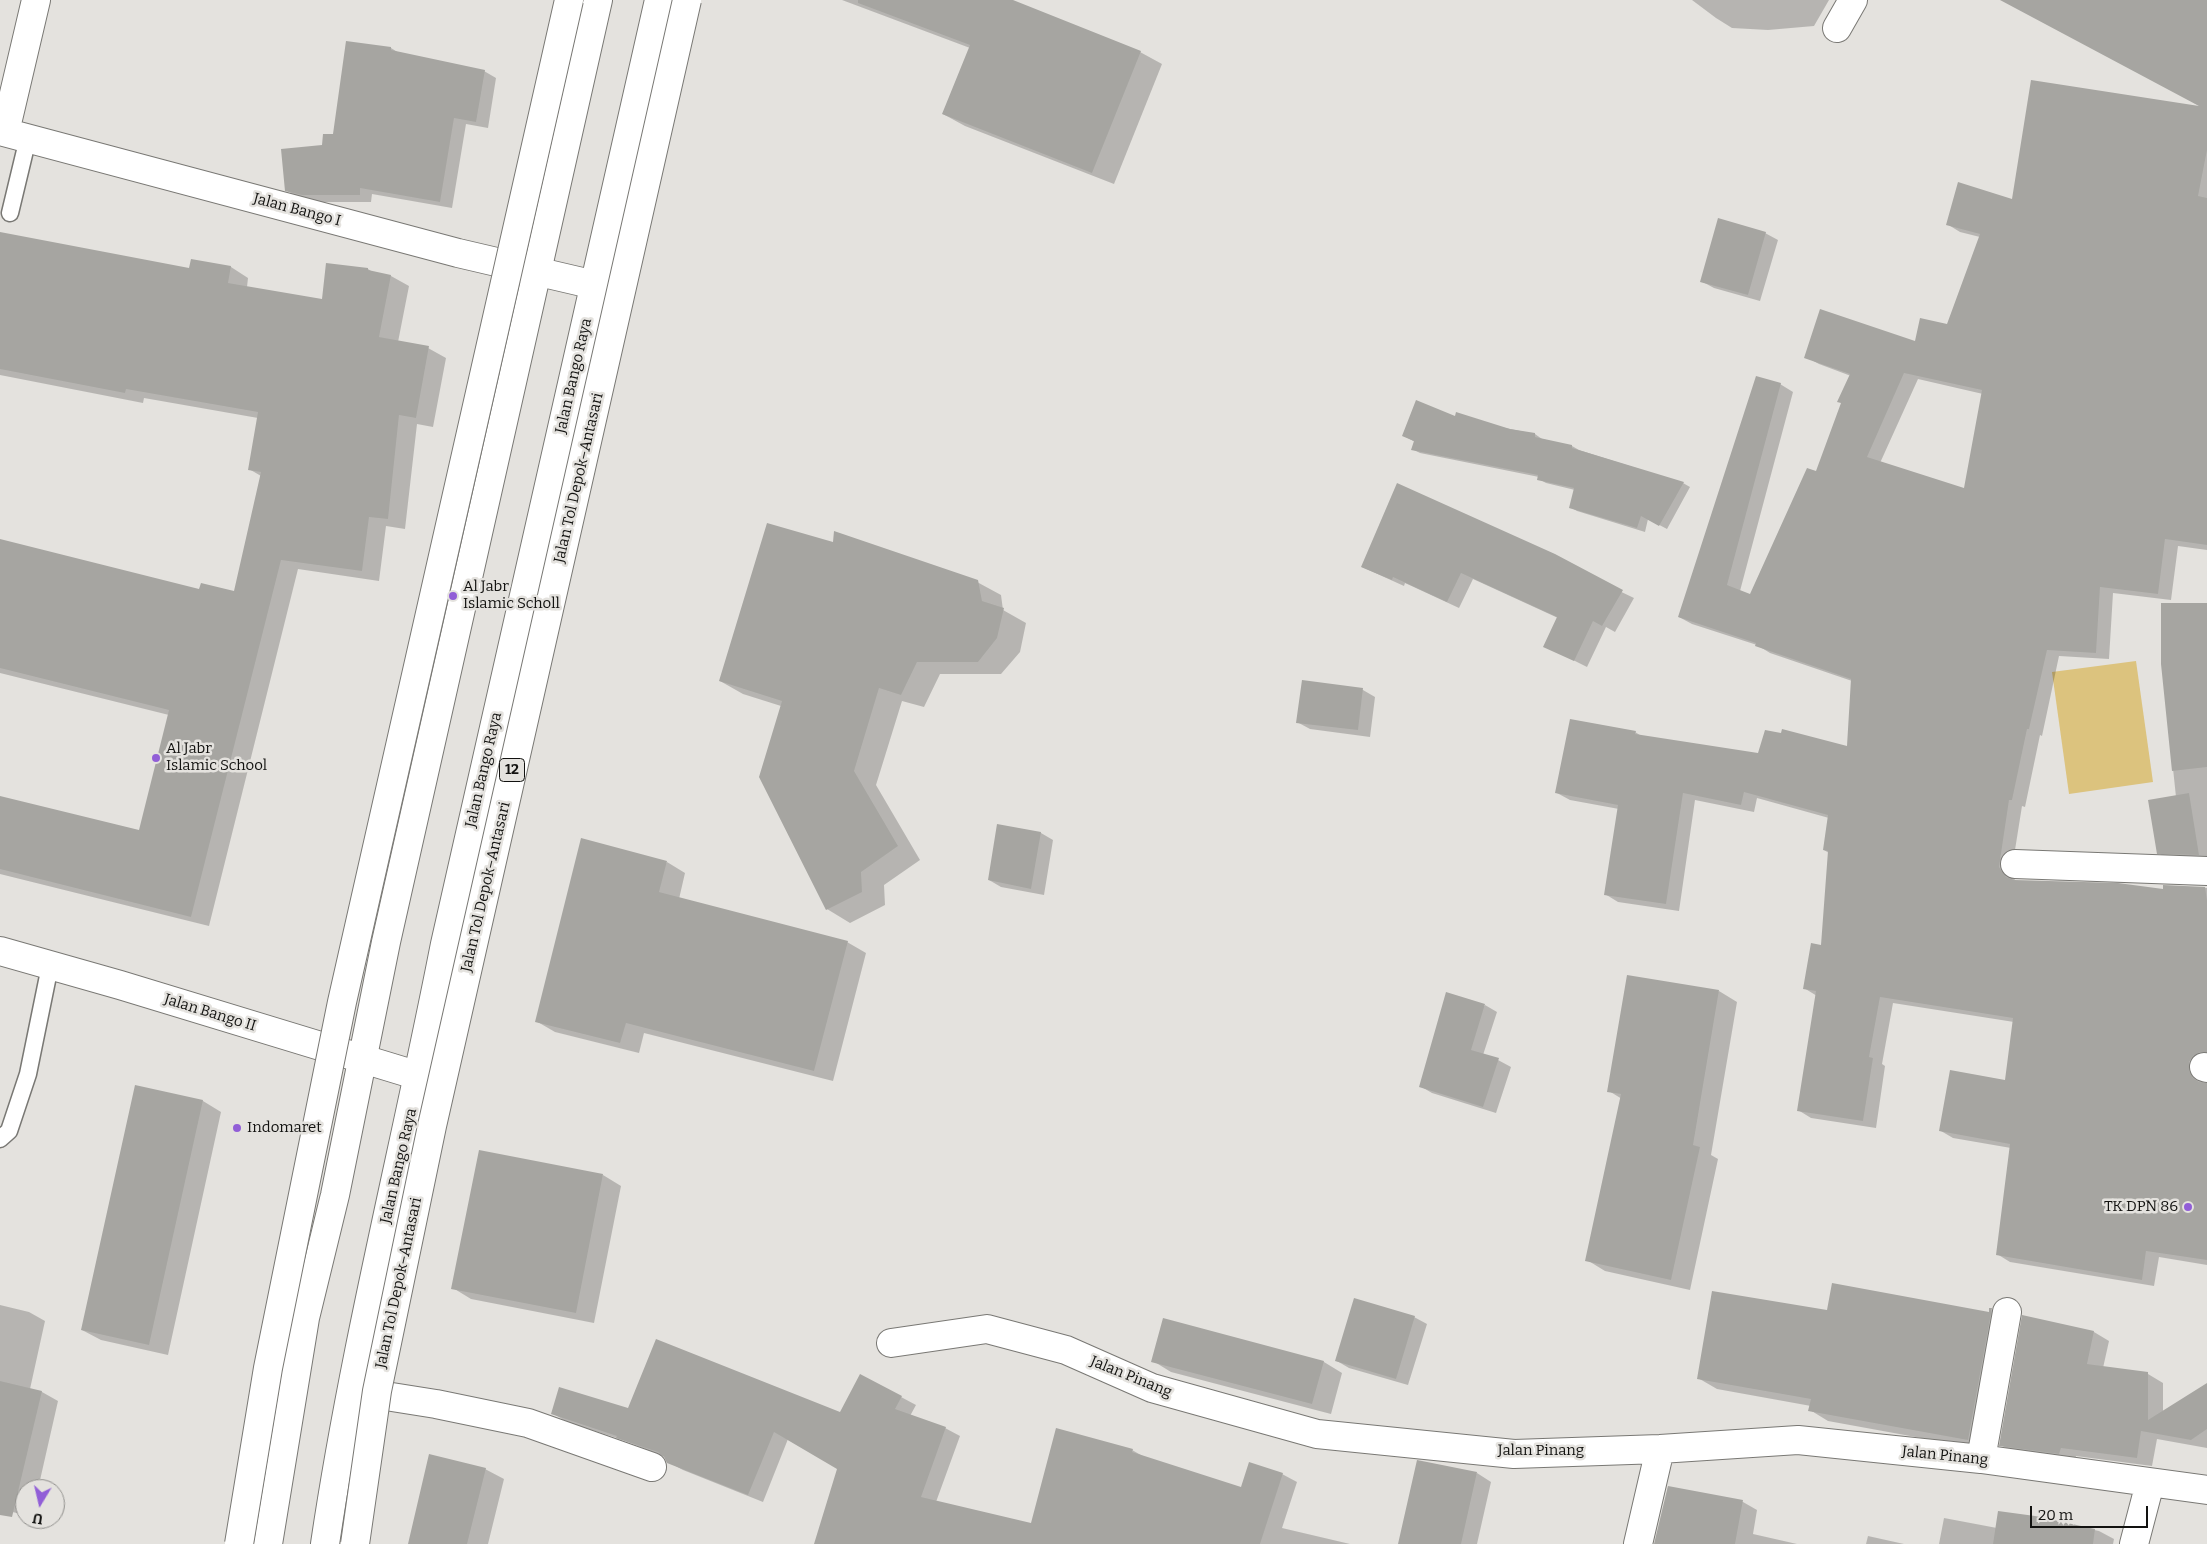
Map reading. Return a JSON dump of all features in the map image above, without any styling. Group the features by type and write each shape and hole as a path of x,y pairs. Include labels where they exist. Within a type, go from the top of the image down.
{"main road":[{"path":"11,134 36,0"},
{"path":"239,1544 268,1368 342,1002 570,0"},
{"path":"268,1544 305,1318 335,1195 388,933 598,0"},
{"name":"Jalan Bango Raya","path":"325,1544 367,1309 419,1076 445,944 659,0"},
{"name":"Jalan Tol Depok–Antasari","path":"355,1544 377,1391 432,1126 687,0"},
{"path":"1837,28 1853,0"},
{"name":"Jalan Bango I","path":"11,134 537,272 595,285"},
{"path":"2015,864 2207,871"},
{"name":"Jalan Bango II","path":"0,951 363,1061 419,1076"},
{"path":"1981,1460 2007,1312"},
{"name":"Jalan Pinang","path":"891,1343 987,1329 1066,1350 1152,1388 1317,1434 1514,1454 1660,1449 1798,1440 1981,1460 2207,1490"},
{"path":"352,1390 436,1404 528,1424 652,1467"},
{"path":"1638,1544 1660,1449"},
{"path":"2134,1544 2150,1483"}],"lane":[{"path":"10,213 11,134"},
{"path":"0,1139 9,1131 28,1074 50,966"}],"shaded area":[{"path":"2136,661 2153,782 2069,794 2052,672"}],"building":[{"path":"858,0 1013,0 1141,51 1092,173 942,114 970,45 858,3"},
{"path":"2000,0 2207,0 2207,150 2198,196 2207,198 2207,545 2165,539 2158,594 2100,587 2096,653 2047,650 2029,729 2027,729 2012,800 2009,800 1999,867 2006,877 2014,880 2118,883 2163,889 2163,885 2205,887 2207,900 2207,1052 2200,1052 2193,1056 2189,1062 2189,1070 2193,1078 2199,1082 2207,1083 2207,1260 2146,1251 2142,1280 1996,1255 2010,1144 1939,1131 1950,1070 2005,1080 2013,1018 1880,997 1869,1057 1873,1058 1863,1121 1797,1111 1816,991 1803,989 1811,943 1821,945 1828,851 1823,850 1828,815 1744,792 1741,805 1683,793 1666,904 1604,895 1618,805 1555,793 1570,719 1636,731 1635,734 1758,753 1765,730 1781,733 1782,729 1847,746 1851,679 1755,646 1756,643 1678,617 1756,376 1781,383 1727,585 1750,594 1807,468 1816,471 1841,403 1837,402 1850,374 1804,358 1820,309 1915,341 1920,318 1947,324 1980,234 1946,225 1958,182 2012,199 2031,80 2199,106","holes":["1904,373 1982,390 1964,488 1867,457"]},
{"path":"346,41 391,47 391,50 485,70 476,122 454,118 440,202 360,188 360,195 302,195 285,191 281,149 322,145 323,134 333,134"},
{"path":"1718,218 1766,232 1748,295 1700,282"},
{"path":"0,232 189,268 191,259 231,266 228,283 322,299 326,263 368,268 368,270 391,275 379,337 429,346 416,418 399,415 388,519 369,517 362,571 281,560 191,917 0,869 0,796 139,830 169,710 0,668 0,539 199,589 201,583 234,591 261,472 248,470 258,412 126,389 125,393 0,369"},
{"path":"1416,400 1455,416 1456,412 1510,429 1535,433 1535,437 1572,445 1572,448 1684,482 1659,526 1641,516 1637,528 1569,508 1574,488 1537,480 1538,475 1411,450 1414,441 1402,436"},
{"path":"1397,483 1555,554 1623,590 1602,626 1593,621 1574,661 1543,647 1557,617 1461,573 1447,602 1393,577 1392,580 1361,567"},
{"path":"767,523 833,542 834,531 978,580 982,601 1004,608 997,638 978,662 917,662 901,695 879,688 854,771 898,846 861,872 862,892 826,910 759,777 782,701 719,681"},
{"path":"2161,603 2207,603 2207,767 2172,771 2161,664"},
{"path":"1302,680 1363,688 1358,730 1296,723"},
{"path":"2189,793 2199,855 2157,854 2148,800"},
{"path":"997,824 1041,832 1031,889 988,880"},
{"path":"581,838 667,861 659,892 848,941 814,1071 626,1023 620,1043 535,1022"},
{"path":"1627,975 1719,990 1693,1145 1700,1147 1671,1280 1585,1261 1621,1094 1607,1092"},
{"path":"1446,992 1485,1004 1471,1050 1499,1058 1483,1107 1419,1087"},
{"path":"135,1085 203,1100 149,1345 81,1330"},
{"path":"479,1150 603,1174 576,1313 451,1289"},
{"path":"1832,1283 1989,1312 1989,1308 1992,1308 1968,1440 1808,1411 1811,1399 1697,1379 1712,1291 1827,1310"},
{"path":"1354,1298 1415,1316 1396,1379 1335,1361"},
{"path":"2022,1315 2094,1331 2087,1364 2148,1372 2148,1420 2207,1383 2207,1429 2191,1440 2141,1431 2137,1458 2061,1448 2059,1454 1999,1446"},
{"path":"1163,1318 1324,1361 1312,1404 1151,1362"},
{"path":"656,1339 840,1412 860,1374 902,1396 895,1409 946,1427 921,1497 1031,1523 1056,1428 1133,1449 1132,1452 1241,1487 1249,1462 1283,1473 1260,1544 814,1544 837,1469 774,1432 748,1495 667,1463 658,1452 551,1414 559,1387 628,1408"},
{"path":"0,1381 42,1391 21,1479 15,1479 15,1504 12,1517 0,1515"},
{"path":"429,1454 486,1468 467,1544 408,1544"},
{"path":"1417,1460 1477,1472 1461,1544 1398,1544"},
{"path":"1668,1486 1743,1500 1735,1544 1654,1544"},
{"path":"1998,1511 2035,1516 2095,1529 2093,1544 1993,1544"}],"place":[{"name":"Al Jabr Islamic Scholl","path":"453,596"},
{"name":"Al Jabr Islamic School","path":"156,758"},
{"name":"Indomaret","path":"237,1128"},
{"name":"TK DPN 86","path":"2188,1207"}]}
